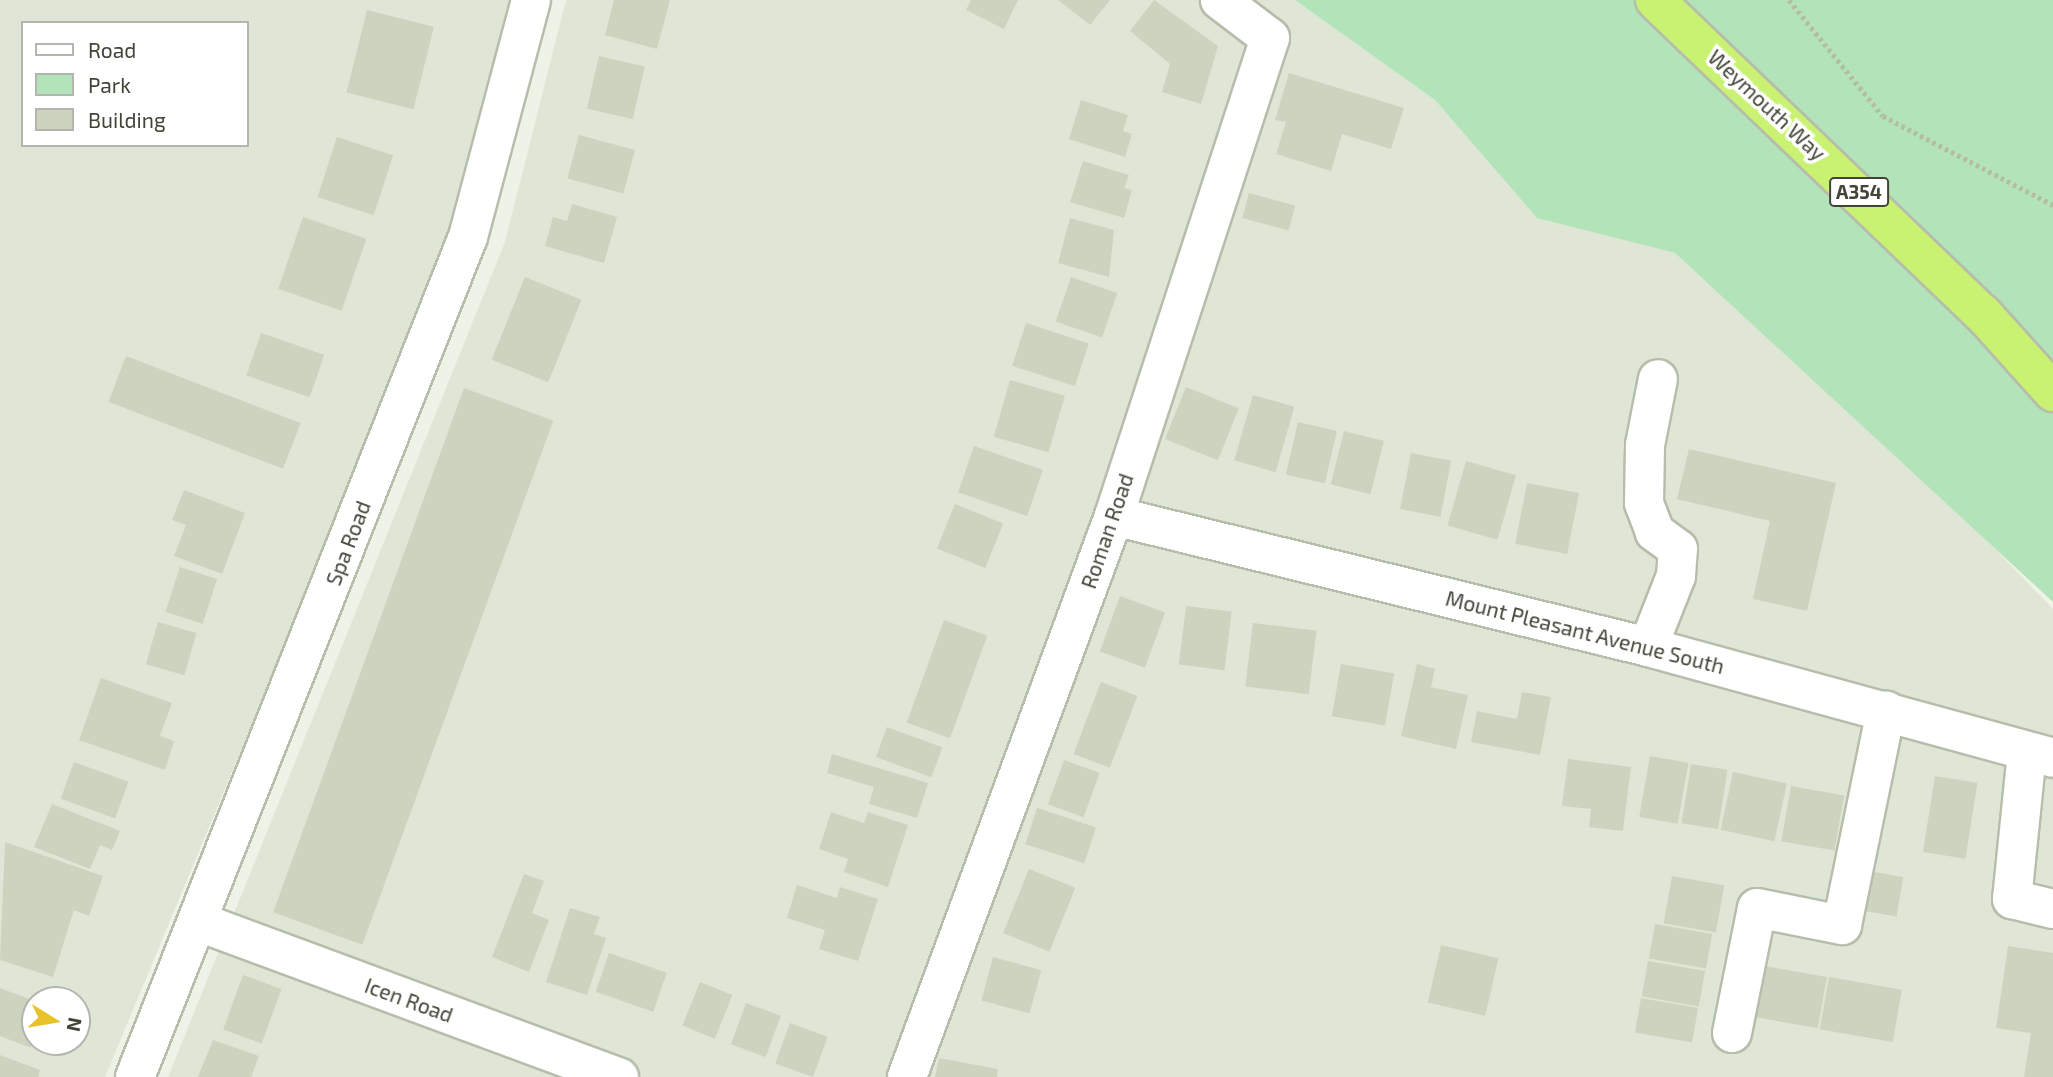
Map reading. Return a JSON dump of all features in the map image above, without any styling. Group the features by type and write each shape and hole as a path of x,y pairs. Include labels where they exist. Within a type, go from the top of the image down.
{"highway":[{"name":"Weymouth Way","path":"1655,0 1983,314 2053,392"}],"street":[{"name":"Spa Road","path":"135,1077 199,922 468,237 531,0"},
{"name":"Roman Road","path":"907,1077 1114,516 1270,38 1220,0"},
{"path":"1648,647 1676,576 1678,549 1655,532 1644,503 1645,445 1658,379"},
{"name":"Mount Pleasant Avenue South","path":"1114,516 1648,647 1886,710 2040,755"},
{"path":"1732,1033 1757,908 1842,925 1886,710"},
{"path":"2040,755 2012,899 2053,909"},
{"name":"Icen Road","path":"199,922 619,1077"}],"path":[{"path":"1789,0 1883,116 2053,205"}],"shaded area":[{"path":"0,0 514,0 455,236 105,1077 0,1077"},
{"path":"566,0 1295,0 1435,100 1537,218 1675,253 1970,523 2053,609 2053,1077 168,1077 505,242"}],"green space":[{"path":"1295,0 2053,0 2053,602 1675,253 1537,218 1435,100"}],"building":[{"path":"614,0 670,0 657,49 605,35"},
{"path":"971,0 1018,0 1004,29 966,10"},
{"path":"1058,0 1110,0 1090,25"},
{"path":"1154,0 1218,46 1201,104 1162,92 1170,64 1130,31"},
{"path":"367,10 434,27 413,109 346,92"},
{"path":"599,56 645,67 633,119 587,109"},
{"path":"1289,73 1404,108 1391,149 1342,134 1331,171 1276,154 1286,122 1275,120"},
{"path":"1081,100 1128,115 1123,131 1132,134 1125,157 1069,139"},
{"path":"579,135 635,150 623,193 567,178"},
{"path":"337,137 393,155 374,215 318,197"},
{"path":"1083,161 1129,175 1124,188 1132,190 1124,218 1070,202"},
{"path":"1249,193 1295,205 1289,231 1242,218"},
{"path":"572,204 617,217 604,263 545,246 553,217 567,221"},
{"path":"303,217 366,239 342,311 278,289"},
{"path":"1070,218 1114,230 1109,277 1058,263"},
{"path":"525,277 582,300 548,382 492,360"},
{"path":"1071,277 1117,293 1102,337 1056,321"},
{"path":"1026,323 1089,343 1075,386 1012,366"},
{"path":"261,333 324,355 310,397 246,376"},
{"path":"126,356 301,423 283,469 108,402"},
{"path":"1010,380 1065,396 1049,452 994,437"},
{"path":"1186,387 1239,408 1218,460 1165,439"},
{"path":"464,388 553,420 362,945 273,912"},
{"path":"1253,395 1294,407 1276,472 1234,460"},
{"path":"1298,422 1337,431 1325,484 1286,475"},
{"path":"1344,431 1384,441 1370,494 1331,484"},
{"path":"974,446 1043,470 1027,516 958,492"},
{"path":"1689,449 1836,483 1807,611 1753,599 1770,521 1677,499"},
{"path":"1411,453 1451,461 1440,517 1400,509"},
{"path":"1466,461 1516,475 1498,540 1448,525"},
{"path":"1527,483 1579,493 1567,554 1515,544"},
{"path":"184,490 245,513 222,574 174,556 186,525 172,520"},
{"path":"955,504 1003,523 985,568 937,549"},
{"path":"180,567 217,579 203,624 165,612"},
{"path":"1120,596 1165,612 1145,668 1100,651"},
{"path":"1186,606 1232,612 1224,670 1179,665"},
{"path":"944,620 987,636 950,738 907,722"},
{"path":"158,622 196,633 184,675 146,664"},
{"path":"1253,623 1317,631 1309,694 1245,687"},
{"path":"1341,664 1394,673 1385,726 1332,716"},
{"path":"1417,664 1435,669 1431,687 1468,695 1456,749 1401,736"},
{"path":"101,678 172,703 160,736 174,741 165,770 79,740"},
{"path":"1101,682 1137,696 1110,768 1073,754"},
{"path":"1522,692 1551,697 1540,755 1471,742 1477,711 1517,719"},
{"path":"887,727 942,747 931,777 876,757"},
{"path":"832,754 928,783 917,818 869,804 874,787 827,773"},
{"path":"1650,756 1688,763 1678,824 1639,817"},
{"path":"1568,759 1631,767 1623,831 1589,827 1591,809 1562,806"},
{"path":"1064,760 1100,773 1084,817 1048,804"},
{"path":"74,762 129,782 115,818 61,799"},
{"path":"1691,764 1728,770 1718,829 1682,823"},
{"path":"1733,772 1787,783 1775,841 1721,830"},
{"path":"1935,776 1977,783 1965,859 1923,852"},
{"path":"1791,786 1844,795 1834,851 1781,841"},
{"path":"52,804 120,831 112,850 100,845 90,869 34,847"},
{"path":"1037,808 1096,827 1084,863 1025,844"},
{"path":"831,812 864,823 868,812 908,825 888,887 844,872 848,859 819,849"},
{"path":"5,842 103,876 89,916 74,910 53,977 0,960"},
{"path":"1029,869 1075,888 1050,952 1003,933"},
{"path":"1863,870 1903,877 1896,917 1856,909"},
{"path":"524,874 544,881 532,913 549,920 529,972 492,957"},
{"path":"1672,876 1724,885 1716,932 1664,923"},
{"path":"797,885 837,898 840,887 878,899 858,961 819,949 825,930 787,918"},
{"path":"570,908 600,917 594,934 606,938 587,995 546,982"},
{"path":"1655,924 1712,934 1706,969 1649,958"},
{"path":"1441,945 1498,958 1485,1016 1428,1002"},
{"path":"2008,946 2053,953 2053,1077 2024,1077 2031,1033 1996,1028"},
{"path":"609,953 667,973 653,1012 596,992"},
{"path":"993,957 1041,970 1030,1013 981,1000"},
{"path":"1648,961 1705,971 1699,1007 1642,996"},
{"path":"1753,964 1827,977 1818,1028 1744,1015"},
{"path":"243,975 282,989 262,1044 223,1030"},
{"path":"1829,977 1902,990 1893,1042 1820,1029"},
{"path":"700,982 732,995 715,1039 682,1026"},
{"path":"0,988 21,996 21,1044 0,1036"},
{"path":"1641,998 1698,1008 1692,1043 1635,1032"},
{"path":"746,1003 781,1016 766,1057 731,1044"},
{"path":"790,1023 828,1037 813,1077 775,1063"},
{"path":"213,1040 259,1056 251,1077 198,1077"},
{"path":"0,1055 40,1070 38,1077 0,1077"},
{"path":"939,1058 998,1069 997,1077 935,1077"}]}
